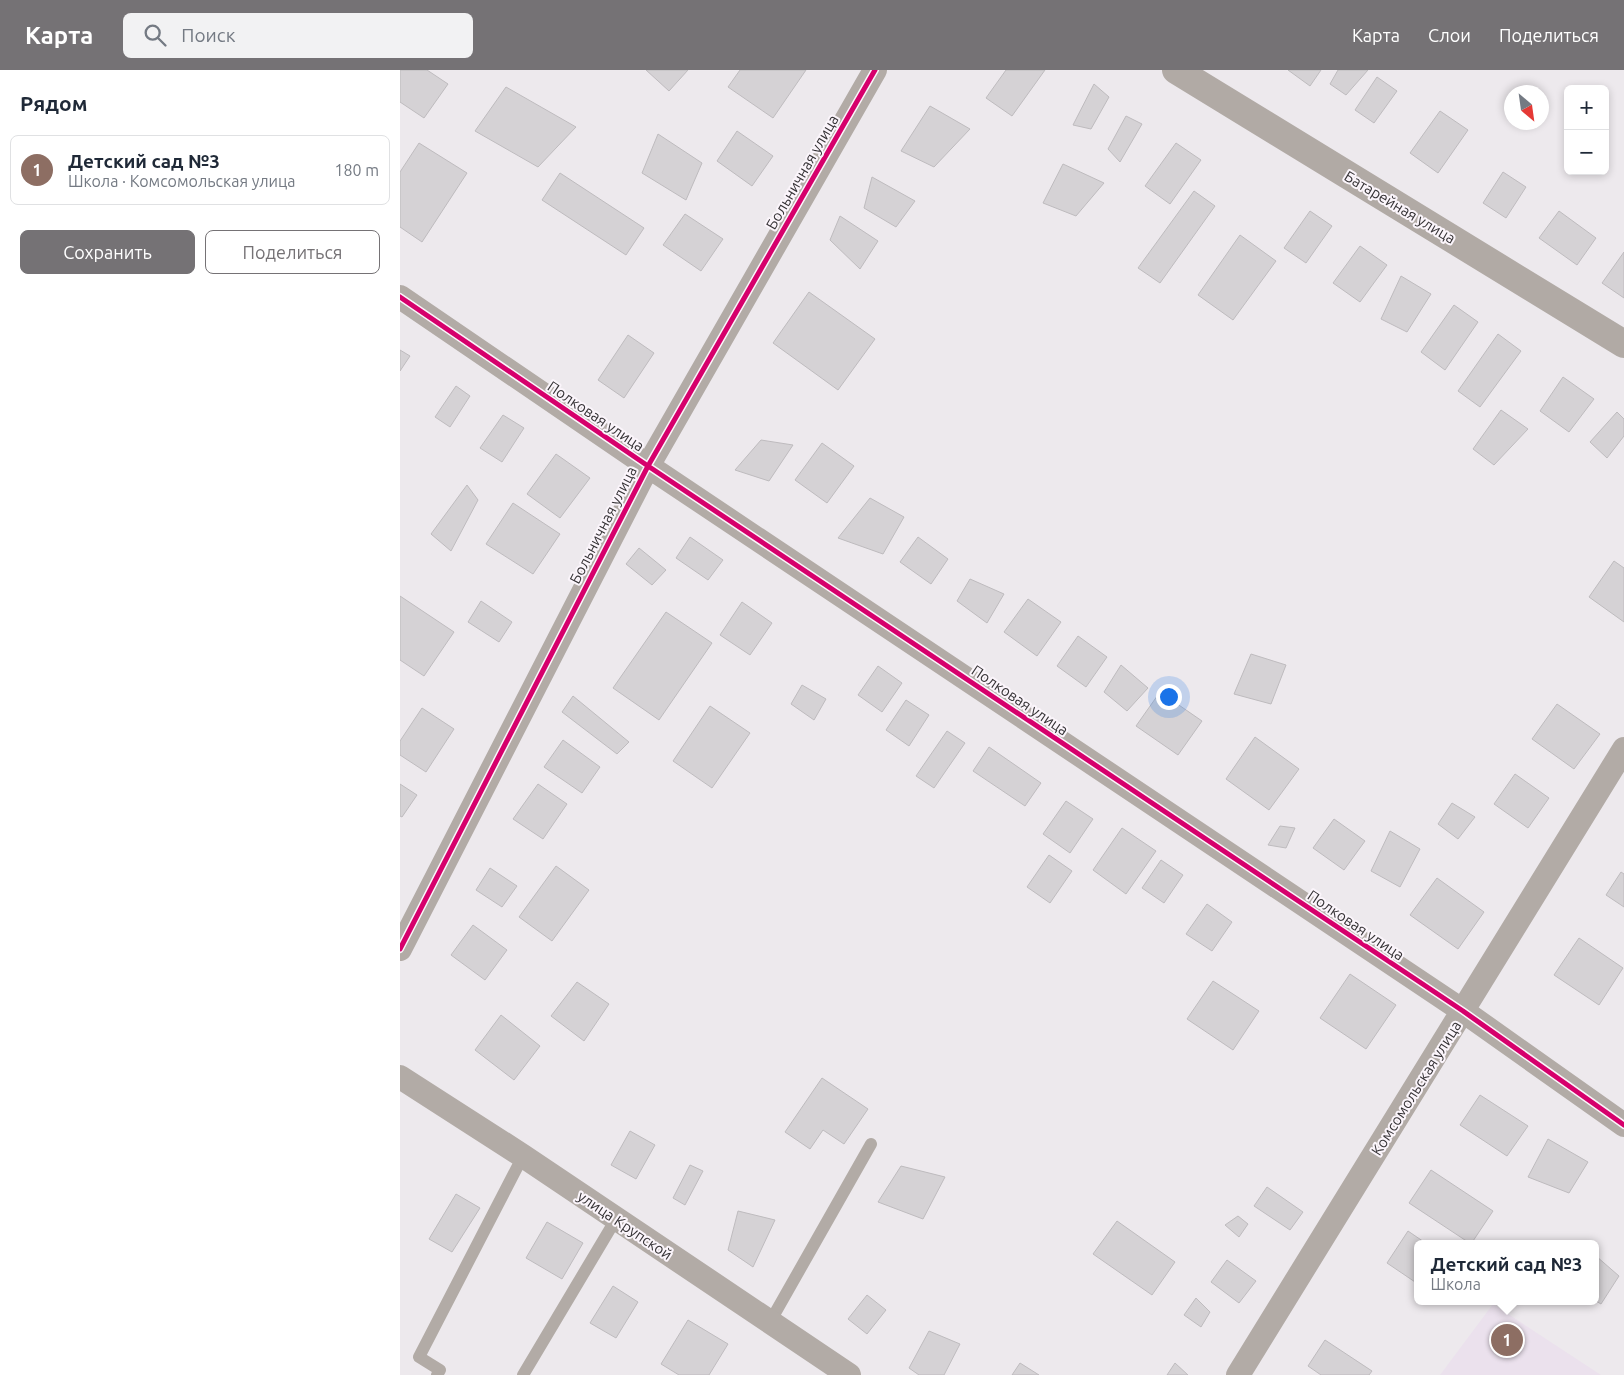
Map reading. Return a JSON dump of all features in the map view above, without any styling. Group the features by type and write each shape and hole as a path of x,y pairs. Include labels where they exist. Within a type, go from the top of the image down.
{"street":[{"name":"Больничная улица","path":"400,949 648,466 875,70"},
{"name":"Батарейная улица","path":"1176,70 1624,344"},
{"name":"Полковая улица","path":"400,297 648,466 1463,1011 1624,1125"},
{"name":"Комсомольская улица","path":"1242,1373 1624,748"},
{"name":"улица Крупской","path":"400,1077 522,1156 848,1375"}],"lane":[{"path":"770,1322 871,1144"},
{"path":"437,1375 440,1370 419,1358 522,1156"},
{"path":"523,1375 616,1219"}],"shaded area":[{"path":"1492,1305 1495,1305 1601,1375 1440,1375"}],"building":[{"path":"400,70 427,70 448,84 424,118 400,102"},
{"path":"646,70 688,70 669,91"},
{"path":"740,70 806,70 773,118 728,87"},
{"path":"1006,70 1045,70 1012,116 986,98"},
{"path":"1288,70 1321,70 1310,86"},
{"path":"1338,70 1368,70 1346,95 1330,84"},
{"path":"1377,77 1397,91 1374,123 1355,110"},
{"path":"1094,84 1109,97 1091,129 1073,125"},
{"path":"506,87 576,127 538,167 475,131"},
{"path":"930,106 970,129 934,167 901,151"},
{"path":"1440,111 1468,130 1438,173 1410,153"},
{"path":"1126,116 1142,124 1120,162 1108,149"},
{"path":"737,131 773,156 752,186 717,161"},
{"path":"658,134 702,163 686,200 642,173"},
{"path":"419,143 467,173 422,242 400,227 400,172"},
{"path":"1176,143 1201,160 1170,204 1145,186"},
{"path":"1063,164 1104,183 1076,216 1043,203"},
{"path":"1503,172 1526,187 1506,218 1483,203"},
{"path":"560,173 644,228 626,255 542,200"},
{"path":"872,177 915,201 896,227 864,208"},
{"path":"1194,191 1215,206 1160,283 1138,268"},
{"path":"1310,211 1332,226 1306,263 1284,248"},
{"path":"1559,211 1596,238 1577,265 1539,238"},
{"path":"685,214 723,239 701,271 663,245"},
{"path":"840,216 878,241 860,269 830,240"},
{"path":"1240,235 1276,261 1233,320 1198,295"},
{"path":"1360,246 1387,265 1360,302 1333,283"},
{"path":"1624,252 1624,298 1602,283"},
{"path":"1401,276 1431,294 1407,332 1381,319"},
{"path":"809,292 875,339 838,390 773,343"},
{"path":"1454,305 1478,322 1445,370 1421,352"},
{"path":"1498,334 1521,351 1480,407 1458,391"},
{"path":"628,335 654,353 624,398 598,380"},
{"path":"400,350 410,356 400,371"},
{"path":"1563,377 1594,399 1569,432 1540,411"},
{"path":"456,386 470,396 450,427 435,417"},
{"path":"1501,410 1528,429 1494,465 1473,449"},
{"path":"1617,412 1624,419 1624,436 1607,458 1590,442"},
{"path":"503,415 524,428 502,462 480,448"},
{"path":"761,440 793,445 769,481 735,470"},
{"path":"822,443 854,466 827,503 795,480"},
{"path":"556,454 590,478 560,518 527,494"},
{"path":"467,485 478,500 451,551 431,534"},
{"path":"870,498 904,517 883,554 838,538"},
{"path":"513,503 560,534 533,574 486,544"},
{"path":"690,537 723,560 708,580 676,558"},
{"path":"918,537 948,559 931,584 900,562"},
{"path":"639,548 666,570 652,585 626,564"},
{"path":"1614,561 1624,568 1624,622 1589,597"},
{"path":"970,579 1004,594 987,623 957,601"},
{"path":"400,596 454,632 424,676 400,660"},
{"path":"1028,599 1061,622 1037,656 1004,632"},
{"path":"481,601 512,622 499,642 468,622"},
{"path":"742,602 772,623 750,655 720,635"},
{"path":"666,612 712,643 659,720 613,688"},
{"path":"1078,636 1107,657 1086,687 1057,666"},
{"path":"1251,654 1286,665 1271,704 1234,694"},
{"path":"1121,665 1148,688 1127,711 1104,692"},
{"path":"878,666 902,683 882,712 858,695"},
{"path":"802,685 826,699 814,720 791,704"},
{"path":"1160,692 1202,721 1178,755 1136,726"},
{"path":"573,696 629,742 617,754 562,712"},
{"path":"906,700 929,715 909,746 886,730"},
{"path":"1557,704 1600,734 1574,769 1532,739"},
{"path":"710,706 750,733 712,788 673,761"},
{"path":"422,708 454,729 426,772 400,755 400,741"},
{"path":"947,731 965,743 934,788 916,776"},
{"path":"1255,737 1299,769 1269,810 1226,779"},
{"path":"563,740 600,767 582,793 544,767"},
{"path":"989,747 1041,783 1025,806 973,771"},
{"path":"1515,774 1549,798 1528,828 1494,804"},
{"path":"400,784 417,795 402,817 400,816"},
{"path":"538,784 567,804 543,839 513,819"},
{"path":"1066,801 1093,819 1070,853 1043,834"},
{"path":"1452,803 1475,817 1458,839 1438,824"},
{"path":"1334,819 1365,841 1344,870 1313,848"},
{"path":"1280,826 1295,828 1286,848 1268,845"},
{"path":"1122,828 1156,851 1126,894 1093,870"},
{"path":"1390,831 1420,849 1400,887 1371,871"},
{"path":"1049,855 1072,871 1050,903 1027,887"},
{"path":"1161,860 1183,875 1164,903 1142,888"},
{"path":"556,866 589,890 552,941 519,917"},
{"path":"490,868 517,886 502,907 476,890"},
{"path":"1621,872 1624,874 1624,907 1606,895"},
{"path":"1437,878 1484,912 1458,949 1410,915"},
{"path":"1207,904 1232,922 1212,951 1186,934"},
{"path":"473,925 507,950 485,980 451,955"},
{"path":"1579,938 1623,968 1599,1005 1554,975"},
{"path":"1350,974 1396,1005 1366,1049 1320,1018"},
{"path":"1213,981 1259,1011 1233,1050 1187,1019"},
{"path":"577,982 609,1004 584,1041 551,1016"},
{"path":"501,1015 540,1046 514,1080 475,1050"},
{"path":"822,1078 868,1109 844,1144 823,1130 810,1149 785,1132"},
{"path":"1480,1095 1528,1126 1507,1156 1460,1125"},
{"path":"630,1131 655,1145 636,1179 611,1165"},
{"path":"1548,1139 1588,1162 1569,1193 1528,1177"},
{"path":"690,1165 703,1171 685,1205 673,1198"},
{"path":"901,1166 945,1177 923,1219 878,1202"},
{"path":"1431,1170 1493,1211 1474,1240 1465,1240 1409,1203"},
{"path":"1267,1187 1303,1212 1290,1230 1254,1206"},
{"path":"456,1194 480,1208 452,1252 429,1239"},
{"path":"738,1211 775,1220 753,1267 728,1250"},
{"path":"1238,1216 1248,1224 1239,1237 1225,1225"},
{"path":"1117,1221 1175,1262 1152,1295 1093,1254"},
{"path":"547,1222 583,1243 562,1279 526,1258"},
{"path":"1408,1231 1421,1240 1414,1240 1414,1281 1387,1263"},
{"path":"1599,1259 1619,1276 1601,1304 1599,1303"},
{"path":"1227,1260 1256,1281 1239,1303 1211,1282"},
{"path":"613,1286 638,1302 616,1338 590,1323"},
{"path":"867,1295 886,1310 867,1334 848,1319"},
{"path":"1196,1298 1210,1312 1201,1327 1184,1315"},
{"path":"688,1320 728,1344 709,1375 679,1375 661,1364"},
{"path":"929,1331 960,1344 944,1375 919,1375 909,1368"},
{"path":"1325,1340 1372,1371 1369,1375 1321,1375 1308,1366"},
{"path":"1020,1363 1039,1375 1012,1375"},
{"path":"1175,1363 1188,1375 1167,1375"}],"cycle path":[{"path":"400,949 648,466 875,70"},
{"path":"400,297 648,466 1463,1011 1624,1125"}],"place":[{"name":"Детский сад №3","path":"1507,1340"}]}
